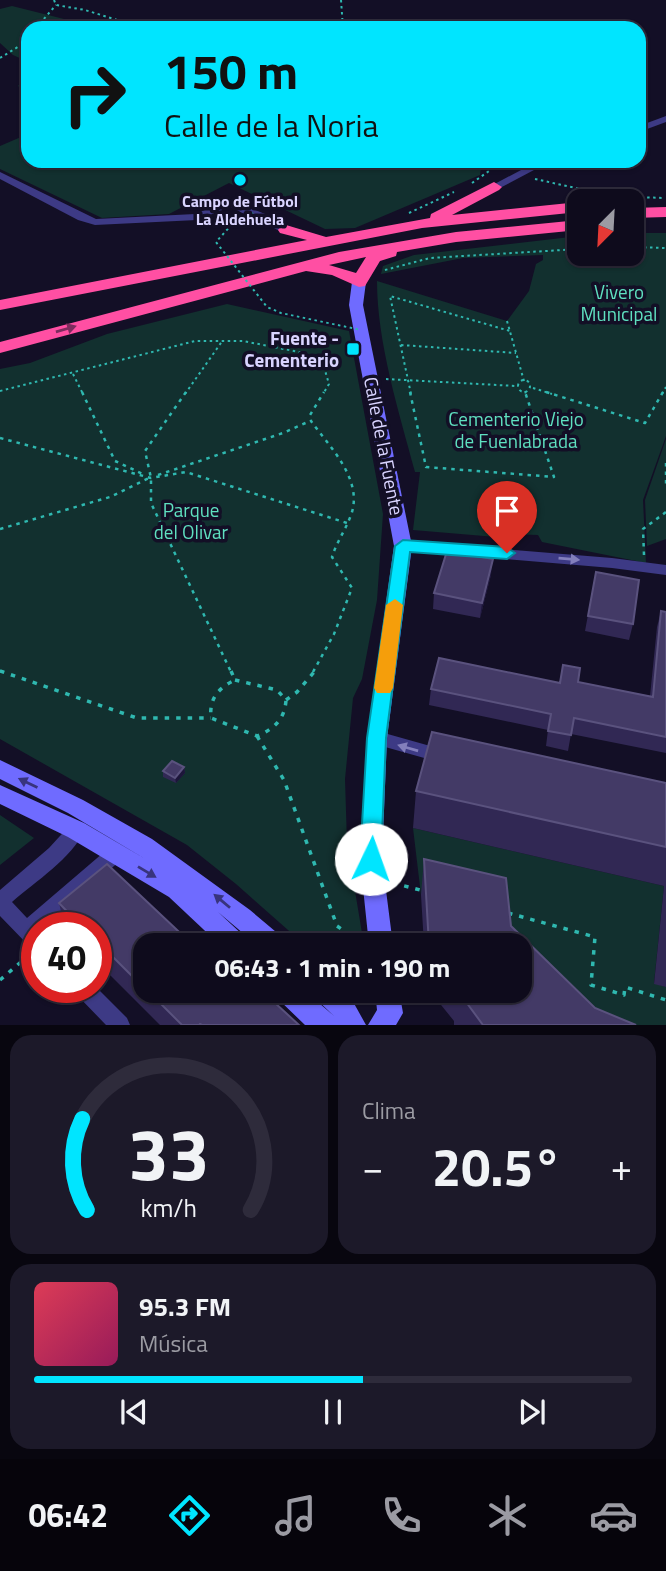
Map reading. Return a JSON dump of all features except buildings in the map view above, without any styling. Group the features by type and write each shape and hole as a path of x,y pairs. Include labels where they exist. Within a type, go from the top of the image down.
{"highway":[{"path":"494,187 483,202 485,206 497,209 567,208"},
{"path":"422,223 494,187"},
{"path":"644,206 666,207"},
{"path":"0,305 422,223 540,209"},
{"path":"644,213 666,212"},
{"path":"0,313 393,237 462,226 567,216"},
{"path":"644,223 666,222"},
{"path":"0,348 339,257 456,237 567,226"},
{"path":"286,230 313,239 332,240"},
{"path":"276,251 290,239 286,230"},
{"path":"253,279 321,269 350,275 359,282 368,265 380,256 456,237"}],"street":[{"path":"646,126 666,119"},
{"path":"494,187 531,168"},
{"path":"0,174 82,218 95,222 197,216 229,203 257,213 286,230"},
{"name":"Calle de la Fuente","path":"359,282 356,306 403,546 377,738 371,859 380,933"},
{"path":"403,546 612,562 666,570"},
{"path":"377,738 454,759"},
{"path":"0,769 144,843 194,878 260,933"},
{"path":"0,794 76,830 177,890 224,933"},
{"path":"21,924 0,902 55,854 76,830"},
{"path":"56,912 116,853"},
{"path":"99,1003 120,1025"},
{"path":"300,1003 321,1023 327,1025"},
{"path":"338,1003 353,1025"},
{"path":"381,1025 390,1013 389,1003"}],"path":[{"path":"54,0 56,5"},
{"path":"341,0 342,21"},
{"path":"42,21 56,5"},
{"path":"56,5 85,10 120,21"},
{"path":"0,58 21,45"},
{"path":"471,183 494,168"},
{"path":"503,168 516,175 612,196 666,198"},
{"path":"399,216 459,189"},
{"path":"257,213 234,222 216,242 267,307 281,313 361,330"},
{"path":"644,247 666,248"},
{"path":"359,282 387,269 430,258 567,250"},
{"path":"371,378 409,379 516,386 526,391 554,477 426,467 409,379 390,296 510,331"},
{"path":"507,321 524,381"},
{"path":"223,340 145,451 151,478 151,503 235,680"},
{"path":"0,391 195,341 243,341 309,354 324,367 329,384 310,415 311,421 353,483 355,501 347,523 336,540 332,557 352,588 325,652 297,694 286,700"},
{"path":"401,345 516,352"},
{"path":"74,374 115,461 151,478"},
{"path":"516,386 524,381"},
{"path":"524,381 530,383 533,388 645,424 666,387"},
{"path":"526,391 533,388"},
{"path":"0,529 110,497 151,478 311,421"},
{"path":"0,438 151,478 186,472 347,523"},
{"path":"666,463 666,484"},
{"path":"645,562 643,529 666,512"},
{"path":"0,671 136,718 211,719 257,736 284,780 337,926 347,933"},
{"path":"211,719 209,708 212,698 217,691 235,680 277,690 286,700 286,712 276,727 257,736"},
{"path":"373,878 426,891"},
{"path":"505,912 595,937 591,985 624,995 625,988 666,1000"},
{"path":"0,980 21,962"}],"green space":[{"path":"12,6 72,21 21,21 21,59 0,43 0,9"},
{"path":"21,137 21,168 481,168 480,175 355,228 325,229 229,183 169,214 102,218 0,169 0,146"},
{"name":"Cementerio Viejo de Fuenlabrada","path":"644,233 666,233 666,436 643,500 646,563 542,542 538,535 511,534 508,538 413,530 420,472 415,472 390,377 381,329 377,281 507,321 529,291 536,264 543,260 543,255 463,258 381,274 383,266 414,255 567,237 567,266 644,266"},
{"name":"Parque del Olivar","path":"227,304 349,331 383,514 377,600 362,679 353,698 345,779 347,843 362,933 291,933 187,845 0,739 0,369 30,363 107,334"},
{"path":"666,439 666,539 647,546 645,500"},
{"path":"0,815 34,838 0,865"},
{"path":"413,828 664,886 654,983 666,987 666,1025 596,1025 532,958 532,933 512,933 500,914 421,895"}],"slow traffic":[{"path":"384,688 395,605"}],"place":[{"name":"Campo de Fútbol La Aldehuela","path":"240,180"},
{"name":"Fuente - Cementerio","path":"353,349"}],"route":[{"path":"371,859 377,738 403,546 507,553"}],"park label":[{"name":"Vivero Municipal","path":"619,303"}]}
